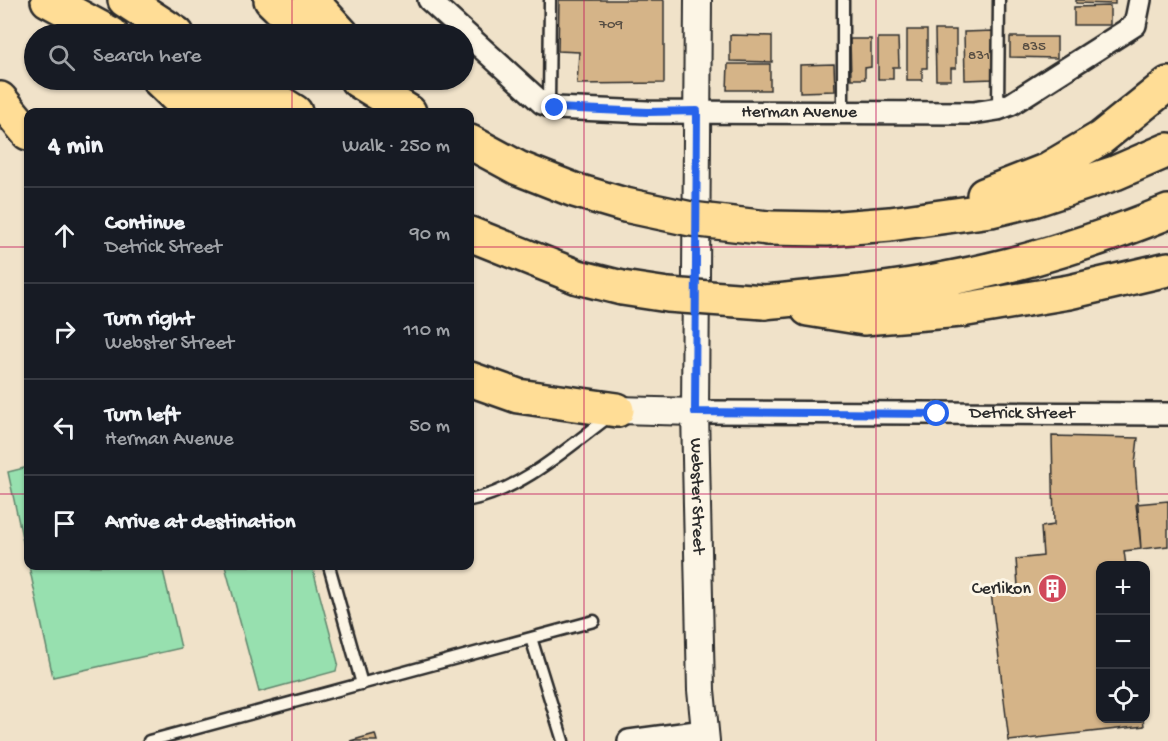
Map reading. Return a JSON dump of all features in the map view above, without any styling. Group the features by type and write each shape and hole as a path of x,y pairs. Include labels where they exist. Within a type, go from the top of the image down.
{"highway":[{"path":"48,0 92,24"},
{"path":"125,0 162,24"},
{"path":"271,0 296,24"},
{"path":"310,0 333,24"},
{"path":"952,214 988,192 1045,171 1101,138 1168,84"},
{"path":"169,90 188,108"},
{"path":"207,90 237,108"},
{"path":"260,90 289,108"},
{"path":"373,90 402,108"},
{"path":"406,90 428,108"},
{"path":"0,99 24,128"},
{"path":"474,144 518,168 574,190 625,206 691,219 768,228 827,229 880,225 991,210 1033,200 1115,173 1168,150"},
{"path":"764,302 865,292 946,279 1026,261 1120,231 1168,212"},
{"path":"474,224 536,261"},
{"path":"474,236 578,277 622,288 668,295 764,302 864,318 961,310 1069,292 1168,269"},
{"path":"474,380 518,396"},
{"path":"474,390 617,410"}],"street":[{"path":"429,0 456,24"},
{"name":"Webster Street","path":"698,0 695,412 700,690 705,736"},
{"name":"Herman Avenue","path":"549,106 637,111 974,113 998,109 1011,104 1135,25 1140,0"},
{"path":"474,40 542,103 549,106"},
{"path":"617,410 695,412"},
{"name":"Detrick Street","path":"695,412 1168,414"},
{"path":"629,741 705,736"}],"lane":[{"path":"549,106 550,0"},
{"path":"843,0 843,112"},
{"path":"998,109 999,0"},
{"path":"474,499 490,496 524,478 617,410"},
{"path":"330,570 362,684"},
{"path":"149,741 594,621"},
{"path":"531,638 563,741"}],"green space":[{"path":"24,468 24,546 8,472"},
{"path":"30,570 163,570 181,648 53,677"},
{"path":"226,570 313,570 338,663 336,671 259,692"}],"building":[{"path":"559,0 664,0 664,83 577,84 579,52 558,51"},
{"path":"1076,0 1115,0 1115,4 1076,3"},
{"path":"1110,6 1110,25 1074,25 1074,7"},
{"path":"907,30 927,30 927,68 922,68 922,80 907,80"},
{"path":"935,30 956,30 956,68 951,68 951,80 936,80"},
{"path":"993,31 994,79 965,80 964,32"},
{"path":"730,35 772,36 772,62 730,61"},
{"path":"1010,37 1057,37 1057,58 1010,57"},
{"path":"878,38 898,38 899,67 893,67 893,79 878,79"},
{"path":"850,39 871,39 871,67 865,68 865,79 851,79"},
{"path":"728,64 770,64 770,90 727,90"},
{"path":"834,64 835,91 800,92 800,65"},
{"name":"Cerlikon","path":"1052,436 1138,438 1135,464 1141,549 1124,551 1125,561 1096,561 1096,723 1144,723 1144,726 1009,741 991,592 1018,586 1016,559 1043,556 1041,527 1054,525"},
{"path":"1168,501 1168,546 1141,549 1136,504"},
{"path":"375,734 377,741 350,741"}],"place":[{"name":"Cerlikon","path":"1052,589"}],"route":[{"path":"555,108 648,112 697,111 695,412 937,414"}]}
